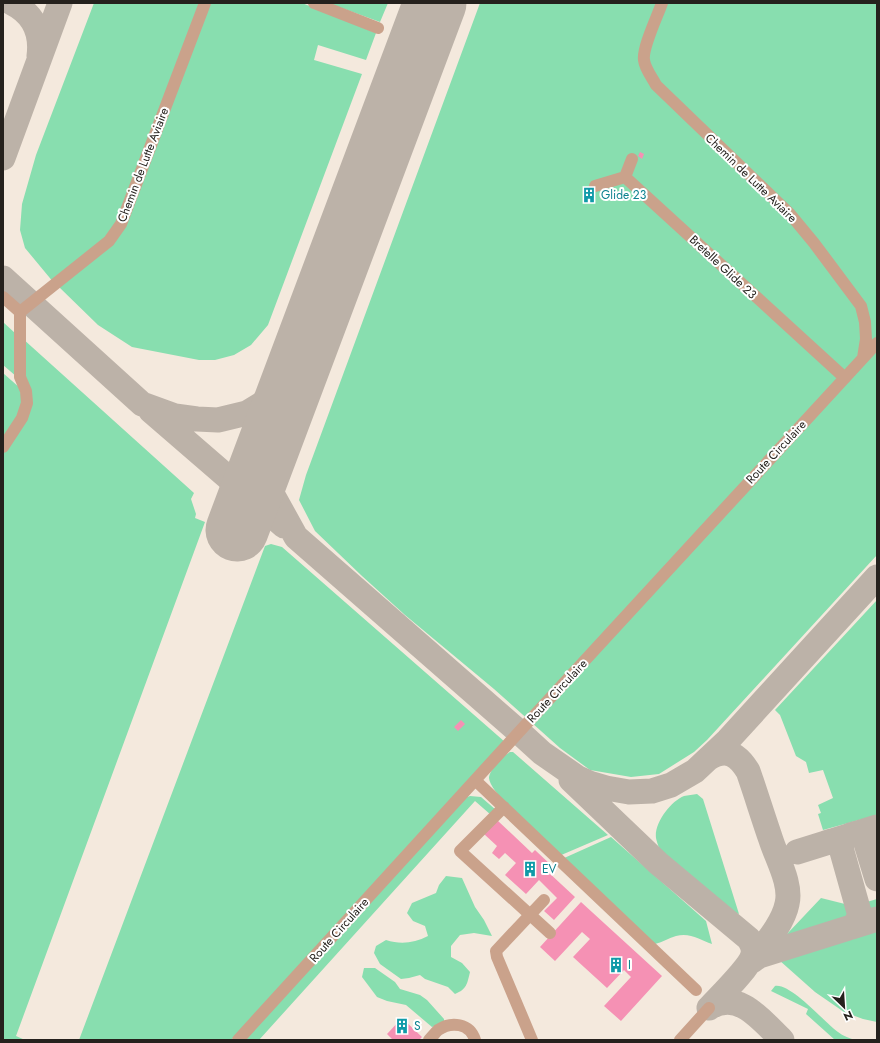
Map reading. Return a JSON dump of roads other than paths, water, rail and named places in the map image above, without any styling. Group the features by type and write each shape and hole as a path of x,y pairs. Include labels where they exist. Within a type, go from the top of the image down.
{"lane":[{"name":"Chemin de Lutte Aviaire","path":"20,312 109,241 121,224 205,3"},
{"path":"314,3 378,28"},
{"name":"Chemin de Lutte Aviaire","path":"662,3 646,46 644,58 646,68 656,85 790,214 814,243 861,306 865,322 863,358"},
{"path":"595,186 625,177 632,158"},
{"name":"Bretelle Glide 23","path":"625,177 845,378"},
{"path":"3,297 20,312 20,377 26,391 27,403 22,418 3,447"},
{"name":"Route Circulaire","path":"238,1040 877,343"},
{"path":"476,781 696,990"},
{"path":"504,807 460,851 550,933"},
{"path":"532,1040 497,958 496,951 544,900"},
{"path":"680,1040 709,1008"},
{"path":"429,1040 438,1030 446,1026 453,1025 462,1026 469,1029 475,1040"}],"place":[{"name":"Glide 23","path":"589,195"},
{"name":"EV","path":"530,869"},
{"name":"I","path":"616,965"},
{"name":"S","path":"402,1026"}]}
